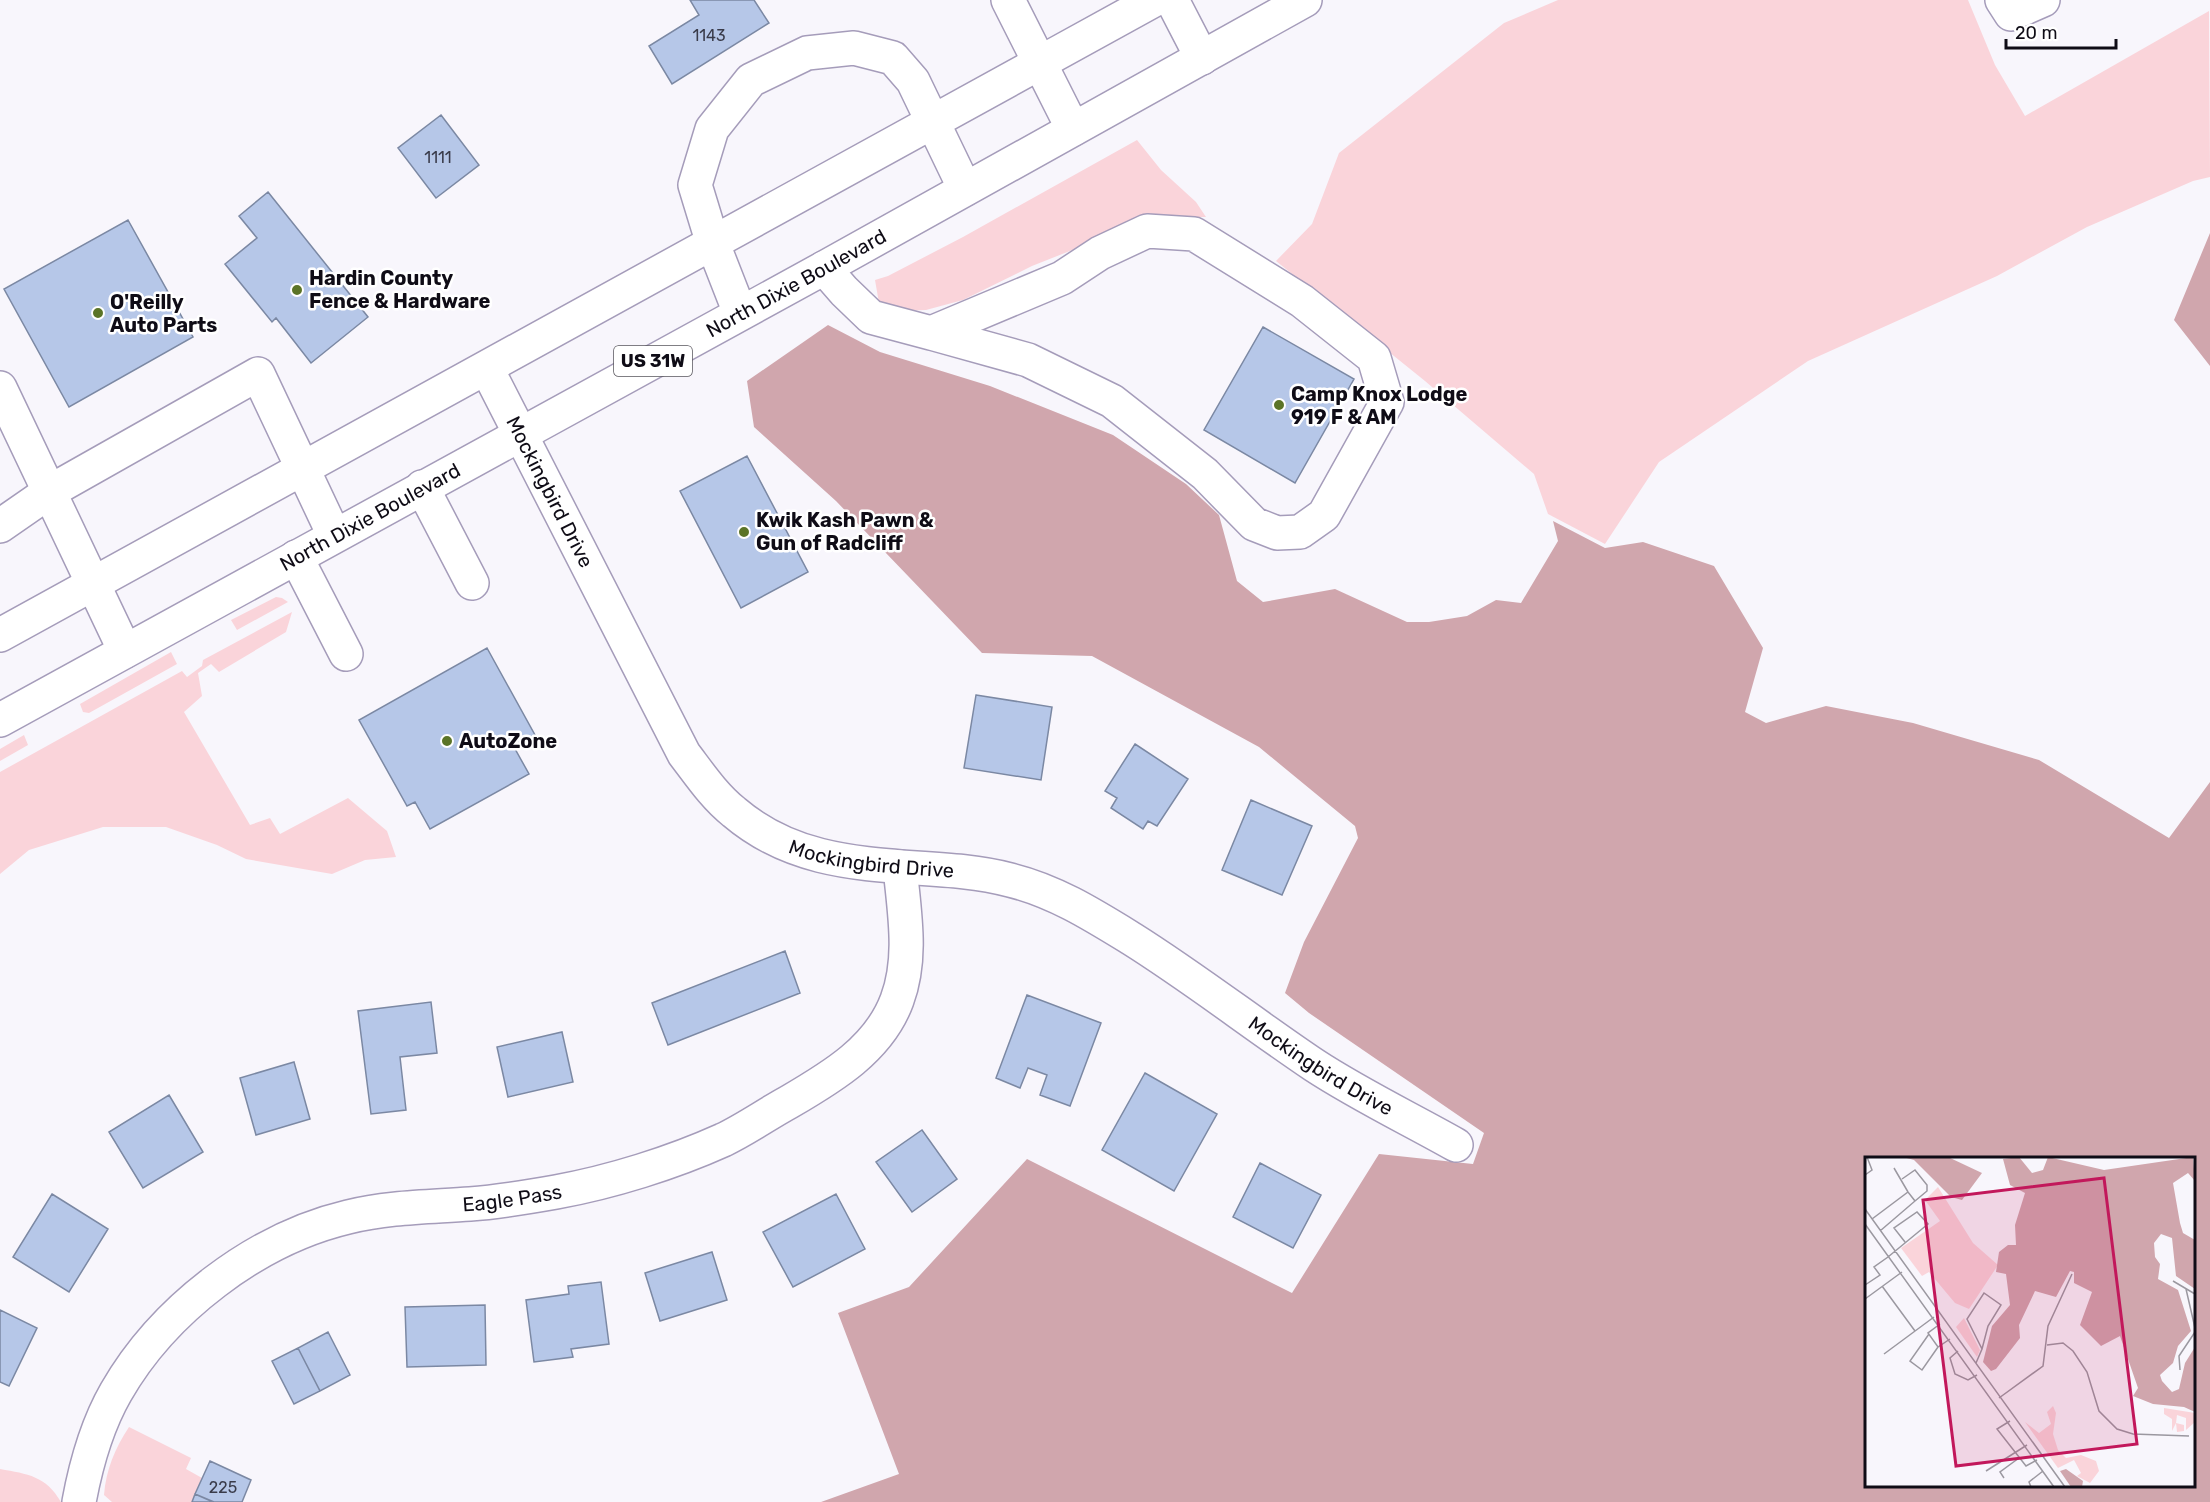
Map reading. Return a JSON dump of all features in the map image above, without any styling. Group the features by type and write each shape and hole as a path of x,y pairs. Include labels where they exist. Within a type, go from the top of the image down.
{"main road":[{"path":"1008,0 1073,129"},
{"path":"0,635 1154,0"},
{"path":"1172,0 1202,58"},
{"name":"North Dixie Boulevard","path":"0,720 1202,58 1265,10 1305,0"},
{"path":"2002,0 2011,14 2043,0"},
{"path":"740,313 713,244 695,185 712,129 751,80 807,53 854,48 893,58 913,81 965,189"},
{"path":"824,268 871,317 1028,360 1112,401 1205,474 1254,524 1277,533 1300,532 1324,515 1388,402 1374,358 1302,301 1194,234 1148,231 1100,253 1062,278 931,333"},
{"name":"Mockingbird Drive","path":"486,369 684,754 707,785 734,812 757,829 799,851 838,861 968,872 1010,880 1051,893 1088,911 1158,955 1316,1066 1456,1145"},
{"path":"2,521 258,374 334,535"},
{"path":"0,388 125,651"},
{"path":"422,487 472,583"},
{"path":"296,557 346,654"},
{"name":"Eagle Pass","path":"79,1502 85,1471 98,1431 116,1393 139,1358 167,1324 198,1295 232,1269 270,1247 346,1217 390,1209 475,1204 558,1192 641,1171 724,1139 835,1073 857,1056 881,1030 897,1000 905,970 907,941 900,867"}],"shaded area":[{"path":"1558,0 1968,0 1995,65 2025,116 2209,11 2210,177 2193,181 2087,227 1997,276 1808,361 1659,462 1605,544 1548,514 1534,474 1425,381 1276,261 1312,224 1339,153 1504,23"},
{"path":"1137,140 1161,170 1196,202 1206,217 1173,217 1100,239 1032,266 963,300 926,310 899,311 879,303 875,280 888,276 963,237"},
{"path":"2210,233 2210,366 2174,320"},
{"path":"828,325 880,352 990,386 1113,435 1186,484 1219,515 1237,581 1263,602 1335,589 1407,622 1429,622 1467,616 1496,600 1521,603 1558,541 1553,521 1605,548 1643,542 1714,566 1763,648 1745,712 1766,723 1826,706 1913,723 2039,760 2169,838 2210,782 2210,1502 821,1502 899,1474 838,1313 909,1287 1027,1159 1292,1293 1379,1154 1473,1164 1484,1133 1309,1013 1285,993 1304,942 1358,838 1355,826 1259,747 1092,656 982,653 836,501 754,427 747,381"},
{"path":"276,597 288,602 237,630 231,620"},
{"path":"292,612 286,632 219,672 211,664 198,673 202,696 184,712 250,825 270,818 280,834 348,798 387,831 396,857 365,860 332,874 246,859 217,845 166,827 103,827 29,850 0,874 0,772 182,671 187,677 202,666 203,660"},
{"path":"171,652 177,664 89,713 83,712 80,704"},
{"path":"24,735 28,745 0,761 0,749"},
{"path":"129,1427 191,1458 186,1469 202,1478 192,1502 112,1502 104,1495 112,1459"},
{"path":"0,1469 28,1475 42,1481 61,1502 0,1502"}],"building":[{"path":"690,0 754,0 769,23 672,84 649,46 699,15"},
{"path":"441,115 479,165 436,198 398,148"},
{"name":"Hardin County Fence & Hardware","path":"268,192 368,317 311,363 276,318 272,322 225,264 257,238 239,216"},
{"name":"O'Reilly Auto Parts","path":"128,220 193,337 69,407 4,289"},
{"name":"Camp Knox Lodge 919 F & AM","path":"1263,327 1354,379 1295,483 1204,430"},
{"name":"Kwik Kash Pawn & Gun of Radcliff","path":"747,456 808,572 741,608 680,491"},
{"name":"AutoZone","path":"487,648 535,735 514,747 529,774 430,829 415,802 407,806 359,720"},
{"path":"976,695 1052,707 1041,780 964,768"},
{"path":"1135,744 1188,779 1157,826 1148,821 1143,829 1111,808 1117,798 1105,791"},
{"path":"1251,800 1312,826 1282,895 1222,870"},
{"path":"785,951 800,993 668,1045 652,1003"},
{"path":"1027,995 1101,1023 1070,1106 1040,1095 1047,1075 1028,1068 1020,1088 996,1078"},
{"path":"431,1002 437,1053 400,1057 406,1110 371,1114 358,1011"},
{"path":"562,1032 573,1082 508,1097 497,1047"},
{"path":"294,1062 310,1119 256,1135 240,1078"},
{"path":"1145,1073 1217,1114 1174,1191 1102,1150"},
{"path":"169,1095 203,1152 143,1188 109,1132"},
{"path":"922,1130 957,1179 912,1212 876,1162"},
{"path":"1260,1163 1321,1195 1293,1248 1233,1217"},
{"path":"52,1194 108,1229 69,1292 13,1257"},
{"path":"836,1194 865,1249 793,1287 763,1232"},
{"path":"712,1252 727,1300 660,1321 645,1273"},
{"path":"601,1282 609,1344 571,1349 573,1357 534,1362 526,1300 569,1294 568,1286"},
{"path":"485,1305 486,1365 407,1367 405,1307"},
{"path":"0,1310 37,1328 9,1386 0,1382"},
{"path":"328,1332 350,1375 320,1391 298,1348"},
{"path":"298,1348 320,1391 294,1404 272,1361"},
{"path":"210,1461 251,1480 242,1502 214,1502 195,1494"},
{"path":"195,1494 213,1502 192,1502"}],"place":[{"name":"Hardin County Fence & Hardware","path":"297,290"},
{"name":"O'Reilly Auto Parts","path":"98,313"},
{"name":"Camp Knox Lodge 919 F & AM","path":"1279,405"},
{"name":"Kwik Kash Pawn & Gun of Radcliff","path":"744,532"},
{"name":"AutoZone","path":"447,741"}]}
